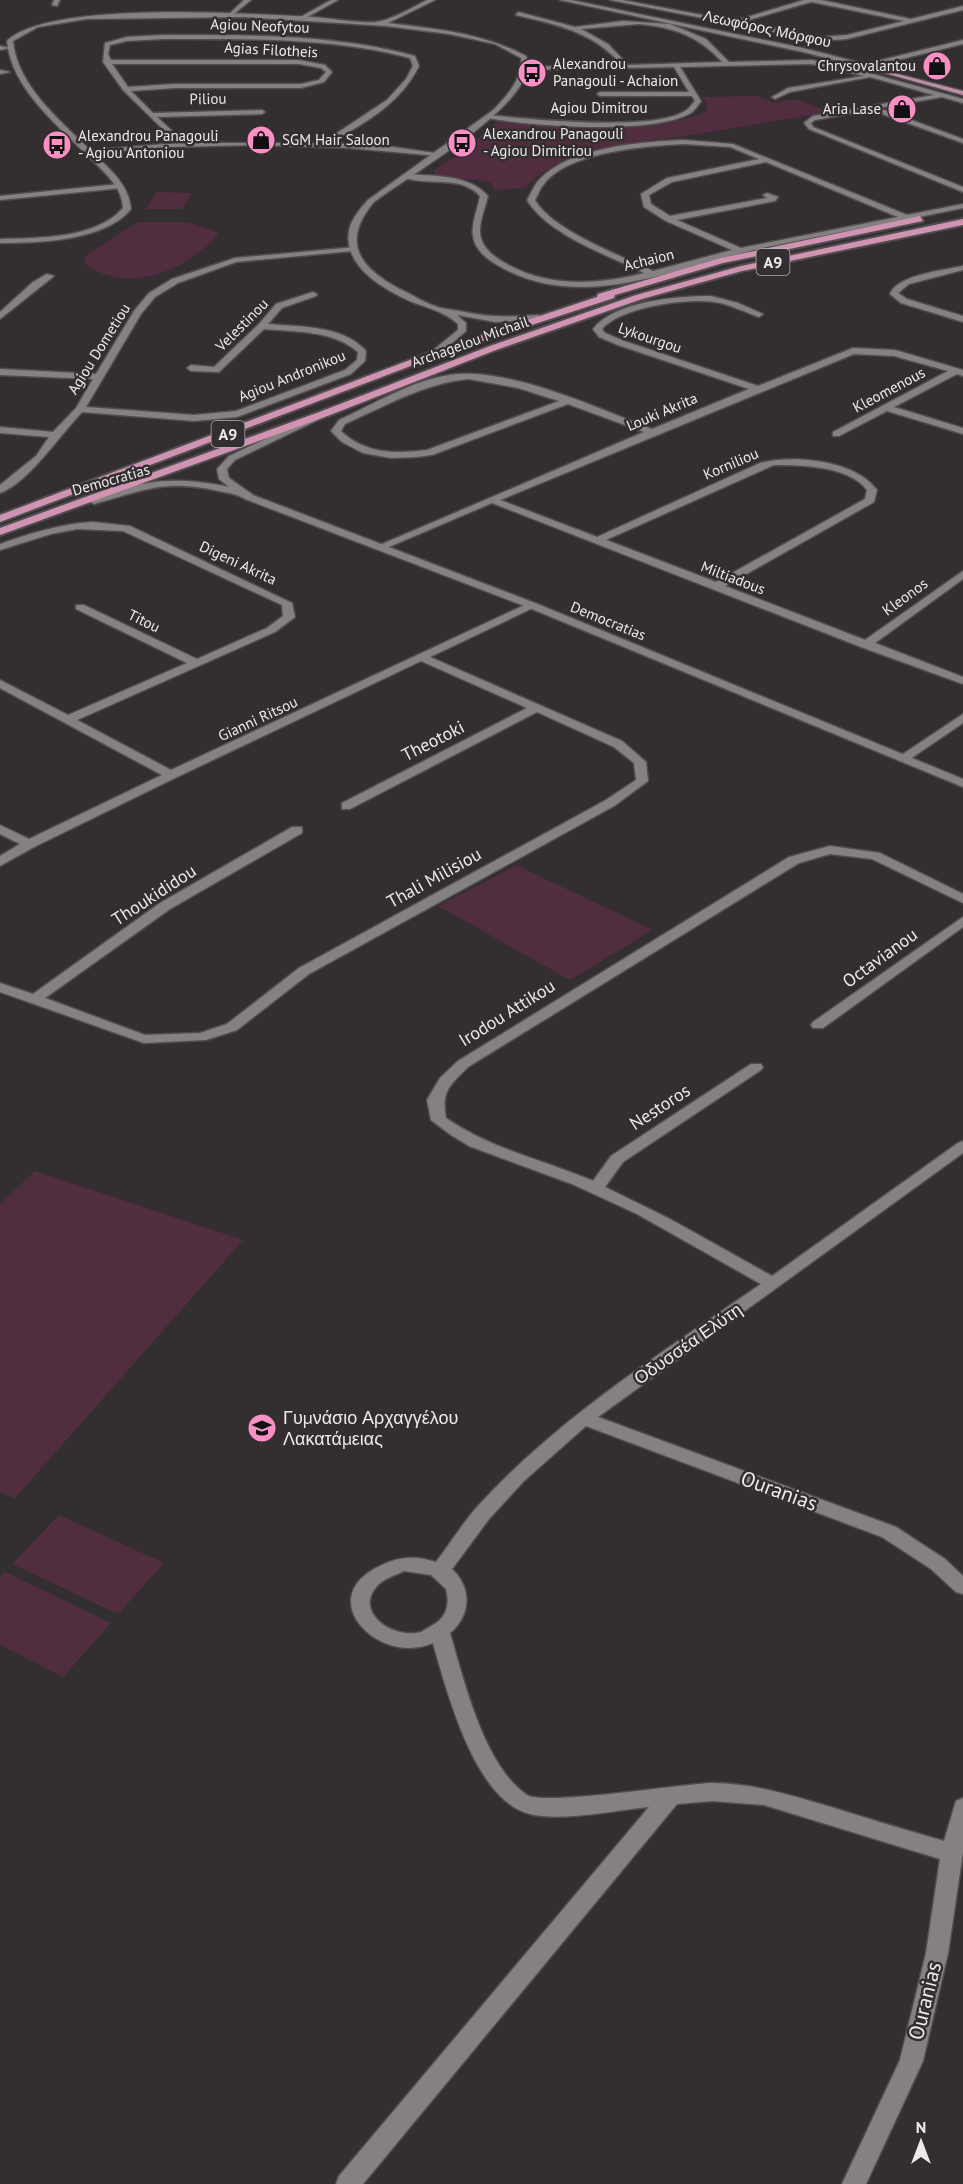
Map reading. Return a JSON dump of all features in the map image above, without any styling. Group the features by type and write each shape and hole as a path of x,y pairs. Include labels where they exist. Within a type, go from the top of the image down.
{"highway":[{"path":"590,302 609,293 722,261 963,211"},
{"name":"Archagelou Michail","path":"0,519 434,354 537,318 766,256 963,216"},
{"name":"Archagelou Michail","path":"5,530 93,500 326,413 492,348 639,297 741,269 963,222"},
{"path":"587,315 698,286 963,228"}],"main road":[{"name":"Λεωφόρος Μόρφου","path":"865,66 963,93"}],"street":[{"path":"228,16 248,0"},
{"path":"300,19 335,0"},
{"path":"378,24 432,0"},
{"name":"Λεωφόρος Μόρφου","path":"562,0 803,50 865,66"},
{"path":"613,0 808,38 831,39 963,8"},
{"path":"731,24 811,0 913,21"},
{"path":"946,13 963,16"},
{"path":"518,14 577,28 606,43 628,68"},
{"path":"6,74 3,48 27,30 69,20 124,15 228,16 378,24 459,33 497,42 519,53 525,62 524,69 510,97 489,117 438,154 379,192 360,215 352,236 353,249 377,279 457,318 462,323 462,331 434,354"},
{"path":"577,28 628,21 666,27 701,38 727,64"},
{"name":"Agiou Neofytou","path":"106,62 104,50 106,44 140,37 238,38 335,44 392,50 413,57 416,66 413,74 388,103 325,143"},
{"path":"865,66 963,42"},
{"path":"106,62 125,89 182,144"},
{"name":"Agias Filotheis","path":"106,62 299,62 323,66 329,72 326,79 301,86 176,86 125,89"},
{"path":"524,69 811,62 873,75 963,101"},
{"path":"677,67 694,94"},
{"path":"775,97 788,90 873,75"},
{"path":"0,241 57,238 103,225 126,212 127,195 22,93"},
{"path":"600,94 694,94"},
{"name":"Agiou Dimitrou","path":"489,117 577,123 648,122 670,119 692,110 698,101 694,94"},
{"path":"945,95 813,118 807,123 811,128 963,190"},
{"path":"872,108 963,141"},
{"name":"Piliou","path":"154,115 262,112"},
{"path":"650,273 546,220 531,200 533,190 544,177 569,163 610,151 669,141 720,142 907,218"},
{"path":"82,153 182,144 325,143 438,154"},
{"path":"740,251 669,219 647,205 645,194 650,189 686,175 767,160"},
{"name":"Achaion","path":"405,176 456,182 480,190 484,196 477,233 478,242 487,253 506,266 547,282 578,286 614,282 740,251 963,206"},
{"path":"1,196 119,186"},
{"path":"669,219 775,199 767,195"},
{"name":"Agiou Dometiou","path":"0,490 39,458 55,435 80,409 137,313 152,295 176,281 235,260 353,249"},
{"path":"963,268 906,282 896,289 894,294 904,301 963,319"},
{"path":"0,316 36,284 50,276"},
{"name":"Velestinou","path":"191,368 216,370 262,326 279,306 313,294"},
{"name":"Lykourgou","path":"757,388 621,343 602,335 597,329 600,323 611,318 670,300 686,298 714,299 759,314"},
{"path":"431,306 479,318 537,318"},
{"name":"Agiou Andronikou","path":"80,409 194,418 237,414 348,372 361,362 362,351 342,337 262,326"},
{"name":"Louki Akrita","path":"380,547 757,388 853,351 895,353 959,372"},
{"path":"0,372 100,377"},
{"name":"Kleomenous","path":"836,434 959,372"},
{"path":"565,402 429,453 413,456 381,455 344,440 336,431 342,422 425,386 451,378 481,377 505,381 652,432"},
{"path":"888,408 963,431"},
{"name":"Democratias","path":"240,492 224,479 222,469 232,458 326,413"},
{"path":"0,430 55,435"},
{"name":"Korniliou","path":"596,541 774,462 810,462 827,466 855,476 869,485 872,490 870,500 715,587"},
{"name":"Democratias","path":"93,500 146,483 163,481 195,482 240,492 531,605 963,783"},
{"name":"Miltiadous","path":"492,500 864,645 963,681"},
{"name":"Digeni Akrita","path":"0,547 74,524 102,523 126,528 287,603 289,617 271,630 69,719"},
{"name":"Kleonos","path":"864,645 963,574"},
{"name":"Gianni Ritsou","path":"0,862 29,844 171,775 531,605"},
{"name":"Titou","path":"80,607 195,662"},
{"name":"Thali Milisiou","path":"0,987 144,1039 201,1037 232,1027 304,971 610,803 642,781 640,762 618,744 421,657"},
{"path":"0,683 171,775"},
{"name":"Theotoki","path":"346,806 536,708"},
{"path":"903,758 963,718"},
{"path":"0,829 29,844"},
{"name":"Thoukididou","path":"35,999 165,906 297,830"},
{"name":"Irodou Attikou","path":"773,1284 684,1232 596,1188 459,1136 439,1120 435,1100 446,1081 463,1064 794,860 831,850 875,856 963,899"},
{"name":"Octavianou","path":"818,1025 963,921"},
{"name":"Nestoros","path":"596,1188 617,1159 756,1067"},
{"name":"Οδυσσέα Ελύτη","path":"440,1571 482,1514 518,1476 583,1418 963,1146"},
{"name":"Ouranias","path":"583,1418 889,1532 938,1564 963,1587"},
{"path":"402,1564 422,1564 440,1571 452,1581 458,1594 459,1608 452,1621 440,1632 422,1640 401,1640 382,1635 367,1624 360,1610 360,1594 368,1580 383,1570 402,1564"},
{"path":"440,1632 458,1695 489,1764 519,1802 539,1807 557,1807 672,1794 724,1792 764,1796 952,1853"},
{"path":"348,2184 672,1794"},
{"name":"Ouranias","path":"854,2184 911,2061 937,1953 952,1853 963,1807"}],"shaded area":[{"path":"758,96 774,103 796,99 830,112 606,148 561,162 542,173 525,188 495,190 490,182 435,175 434,170 467,149 496,122 602,128 655,125 706,112 707,105 702,97"},
{"path":"156,192 192,193 182,209 146,209"},
{"path":"137,222 187,222 218,232 210,243 186,261 143,278 113,277 85,264 84,257"},
{"path":"517,865 652,930 570,980 438,906"},
{"path":"35,1171 243,1240 15,1498 0,1492 0,1204"},
{"path":"59,1515 164,1563 118,1614 12,1564"},
{"path":"5,1572 111,1623 63,1677 0,1645 0,1577"}],"place":[{"name":"Chrysovalantou","path":"937,66"},
{"name":"Alexandrou Panagouli - Achaion","path":"532,73"},
{"name":"Aria Lase","path":"902,109"},
{"name":"SGM Hair Saloon","path":"261,140"},
{"name":"Alexandrou Panagouli - Agiou Dimitriou","path":"462,143"},
{"name":"Alexandrou Panagouli - Agiou Antoniou","path":"57,145"},
{"name":"Γυμνάσιο Αρχαγγέλου Λακατάμειας","path":"262,1428"}]}
